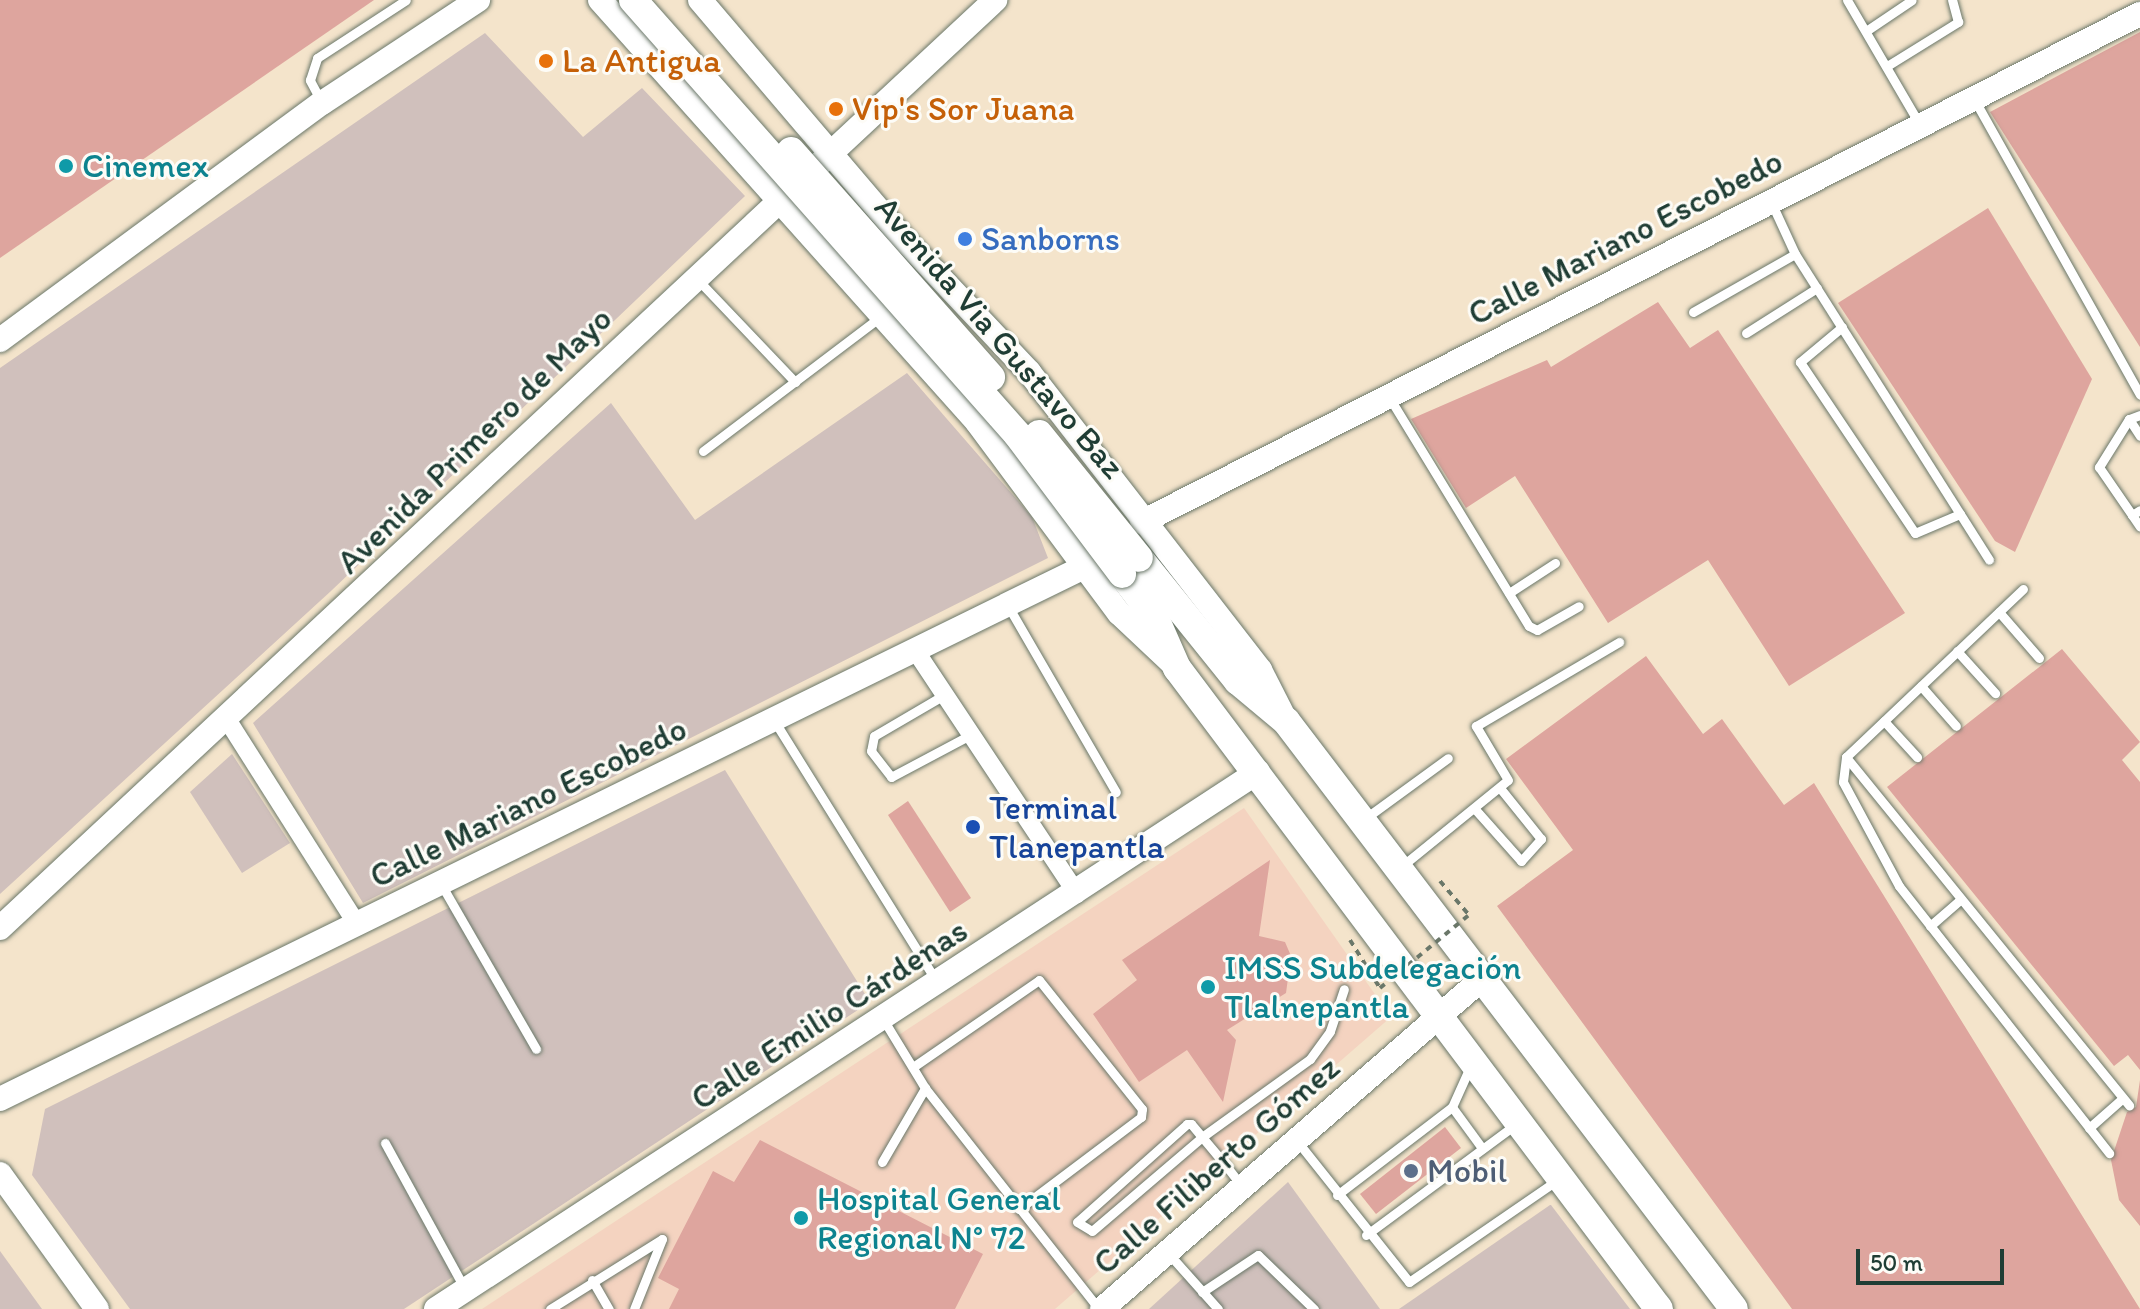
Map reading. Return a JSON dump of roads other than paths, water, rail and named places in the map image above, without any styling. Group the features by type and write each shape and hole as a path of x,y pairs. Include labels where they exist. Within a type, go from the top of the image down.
{"main road":[{"name":"Avenida Via Gustavo Baz","path":"633,0 1130,566 1238,681 1286,721 1734,1309"},
{"name":"Avenida Via Gustavo Baz","path":"656,0 1018,408 1130,566 1177,668 1659,1309"}],"street":[{"path":"0,340 322,103 478,0"},
{"name":"Avenida Via Gustavo Baz","path":"600,0 840,277 977,422 1119,613 1177,668"},
{"name":"Avenida Via Gustavo Baz","path":"700,0 899,234 1029,372 1142,522 1260,670 1286,721"},
{"name":"Avenida Primero de Mayo","path":"0,928 228,721 773,202 995,0"},
{"name":"Calle Mariano Escobedo","path":"1142,522 1387,394 2140,14"},
{"path":"840,277 864,237 888,229 899,234"},
{"name":"Calle Mariano Escobedo","path":"0,1099 1086,566"},
{"path":"915,650 1077,894"},
{"path":"228,721 357,924"},
{"name":"Calle Emilio Cárdenas","path":"441,1307 1077,894 1258,772"},
{"name":"Calle Filiberto Gómez","path":"1101,1309 1483,978"},
{"path":"0,1174 97,1309"}],"lane":[{"path":"322,103 310,80 317,58 406,0"},
{"path":"1847,0 1920,125"},
{"path":"1866,31 1912,0"},
{"path":"1887,66 1958,22 1952,0"},
{"path":"1974,99 2140,395"},
{"path":"1771,202 1795,254 1989,560"},
{"path":"1693,312 1795,254"},
{"path":"695,276 795,382"},
{"path":"1746,333 1817,288"},
{"path":"703,451 879,318"},
{"path":"1842,327 1800,362 1915,533 1960,514"},
{"path":"1387,394 1534,630 1579,606"},
{"path":"2140,415 2129,419 2099,467 2136,512 2140,527"},
{"path":"2129,419 2140,436"},
{"path":"1509,593 1555,563"},
{"path":"2023,589 1846,757 1846,794 1930,926 2109,1153"},
{"path":"1008,606 1116,792"},
{"path":"1999,612 2039,658"},
{"path":"1399,868 1500,788 1507,776 1476,726 1619,642"},
{"path":"1957,651 1995,693"},
{"path":"1921,686 1956,726"},
{"path":"944,695 874,736 871,751 891,777 970,735"},
{"path":"773,719 938,984"},
{"path":"1884,721 1917,757"},
{"path":"1846,757 2126,1102 2089,1128"},
{"path":"1362,820 1448,758"},
{"path":"1474,808 1521,861 1541,839 1500,788"},
{"path":"441,883 536,1049"},
{"path":"1930,926 1961,899"},
{"path":"913,1067 1039,980 1142,1109 1141,1117 1019,1209"},
{"path":"1243,1187 1202,1137 1185,1125 1077,1222 1092,1231 1202,1137 1321,1047 1344,989"},
{"path":"883,1019 925,1088 1101,1309"},
{"path":"1337,1195 1452,1107 1473,1061"},
{"path":"882,1162 925,1088"},
{"path":"1452,1107 1482,1148"},
{"path":"1366,1235 1518,1122"},
{"path":"1297,1141 1398,1275 1421,1280 1561,1178"},
{"path":"385,1143 465,1290"},
{"path":"550,1309 662,1239 634,1309"},
{"path":"1168,1253 1218,1309"},
{"path":"1202,1292 1258,1255 1314,1309"},
{"path":"592,1280 609,1309"}],"place":[{"name":"La Antigua","path":"546,61"},
{"name":"Vip's Sor Juana","path":"836,109"},
{"name":"Cinemex","path":"66,166"},
{"name":"Sanborns","path":"965,239"},
{"name":"Terminal Tlanepantla","path":"973,827"},
{"name":"IMSS Subdelegación Tlalnepantla","path":"1208,987"},
{"name":"Mobil","path":"1411,1171"},
{"name":"Hospital General Regional N° 72","path":"801,1218"}]}
